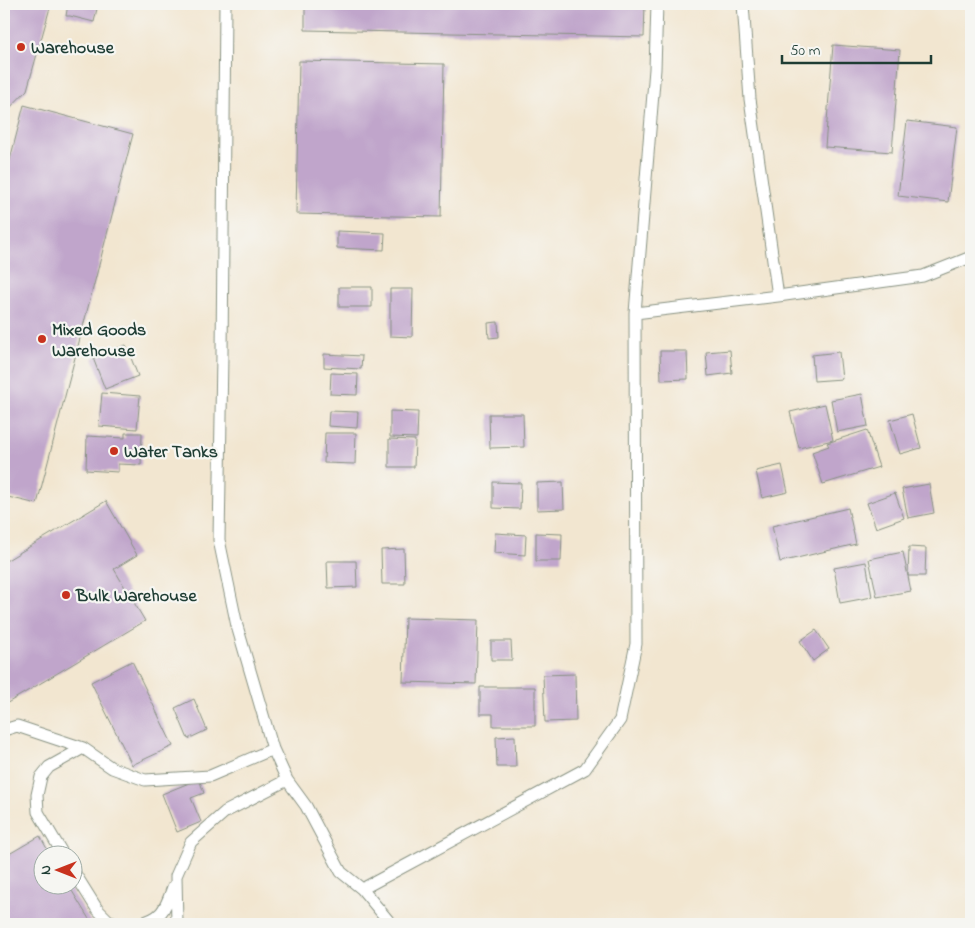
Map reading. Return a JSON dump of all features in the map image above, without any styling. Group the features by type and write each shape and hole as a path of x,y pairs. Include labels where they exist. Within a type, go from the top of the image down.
{"lane":[{"path":"225,4 219,540 238,626 273,749 287,780 306,806 341,872 362,889 391,924"},
{"path":"362,889 585,769 620,720 636,644 635,313 655,69 657,4"},
{"path":"744,4 750,99 778,296"},
{"path":"635,313 923,276 971,257"},
{"path":"4,730 17,726 83,748 112,768 145,780 210,776 273,749"},
{"path":"58,846 38,812 37,795 42,777 49,767 83,748"},
{"path":"138,924 148,922 165,910 176,876 191,842 225,812 287,780"},
{"path":"176,876 177,924"},
{"path":"82,885 97,908 109,921 121,924"}],"building":[{"name":"Warehouse","path":"4,4 51,4 27,90 5,113 4,112"},
{"path":"68,4 98,4 94,22 66,16"},
{"path":"305,4 645,4 644,37 305,30"},
{"path":"833,45 900,50 892,152 825,147"},
{"path":"299,61 444,64 441,217 296,214"},
{"name":"Mixed Goods Warehouse","path":"24,105 133,134 37,504 4,496 4,183"},
{"path":"907,121 957,127 948,202 898,196"},
{"path":"337,231 385,233 384,250 337,248"},
{"path":"339,287 372,287 372,307 339,307"},
{"path":"390,289 413,289 412,337 390,336"},
{"path":"498,322 499,337 489,338 488,323"},
{"path":"126,345 138,376 105,389 93,358"},
{"path":"730,350 732,373 708,376 706,352"},
{"path":"660,351 687,351 688,379 661,380"},
{"path":"839,352 842,379 814,381 812,355"},
{"path":"324,354 362,356 361,369 324,367"},
{"path":"331,373 358,374 357,395 330,394"},
{"path":"102,393 140,396 137,429 99,426"},
{"path":"862,394 868,426 837,432 831,400"},
{"path":"825,404 833,440 799,448 790,412"},
{"path":"329,411 358,412 357,428 328,426"},
{"path":"390,411 418,412 417,438 390,437"},
{"path":"489,414 523,414 524,447 490,448"},
{"path":"912,414 921,448 900,454 890,420"},
{"path":"867,430 879,467 823,484 812,452 829,446 827,443"},
{"name":"Water Tanks","path":"125,433 142,433 141,465 118,464 118,472 86,470 87,436 125,438"},
{"path":"325,433 356,433 355,464 324,463"},
{"path":"389,439 415,440 414,467 389,467"},
{"path":"782,465 788,492 762,498 756,471"},
{"path":"493,482 521,483 520,509 493,508"},
{"path":"563,482 564,509 537,510 537,483"},
{"path":"929,484 934,513 908,518 902,489"},
{"path":"895,493 904,518 876,528 867,503"},
{"name":"Bulk Warehouse","path":"106,501 137,555 114,569 145,621 4,705 4,562"},
{"path":"848,508 856,544 780,562 772,526"},
{"path":"495,533 526,535 525,555 494,553"},
{"path":"536,533 562,534 561,561 536,561"},
{"path":"909,547 926,548 925,576 908,576"},
{"path":"404,549 405,584 382,584 381,550"},
{"path":"903,552 911,591 877,597 869,559"},
{"path":"327,561 356,561 357,587 328,588"},
{"path":"866,562 872,597 840,603 834,568"},
{"path":"405,618 478,620 476,684 403,682"},
{"path":"816,630 829,649 813,661 800,641"},
{"path":"491,641 511,641 512,660 491,660"},
{"path":"132,661 173,746 132,765 91,682"},
{"path":"575,674 576,721 545,722 543,675"},
{"path":"480,687 535,687 535,726 493,726 493,714 480,714"},
{"path":"194,699 207,730 188,739 175,708"},
{"path":"515,736 516,767 497,767 496,737"},
{"path":"199,779 204,793 191,798 201,822 177,832 162,794"},
{"path":"40,836 46,846 32,846 32,896 75,896 92,924 5,924 4,857"}],"place":[{"name":"Warehouse","path":"21,47"},
{"name":"Mixed Goods Warehouse","path":"42,339"},
{"name":"Water Tanks","path":"114,451"},
{"name":"Bulk Warehouse","path":"66,595"}]}
